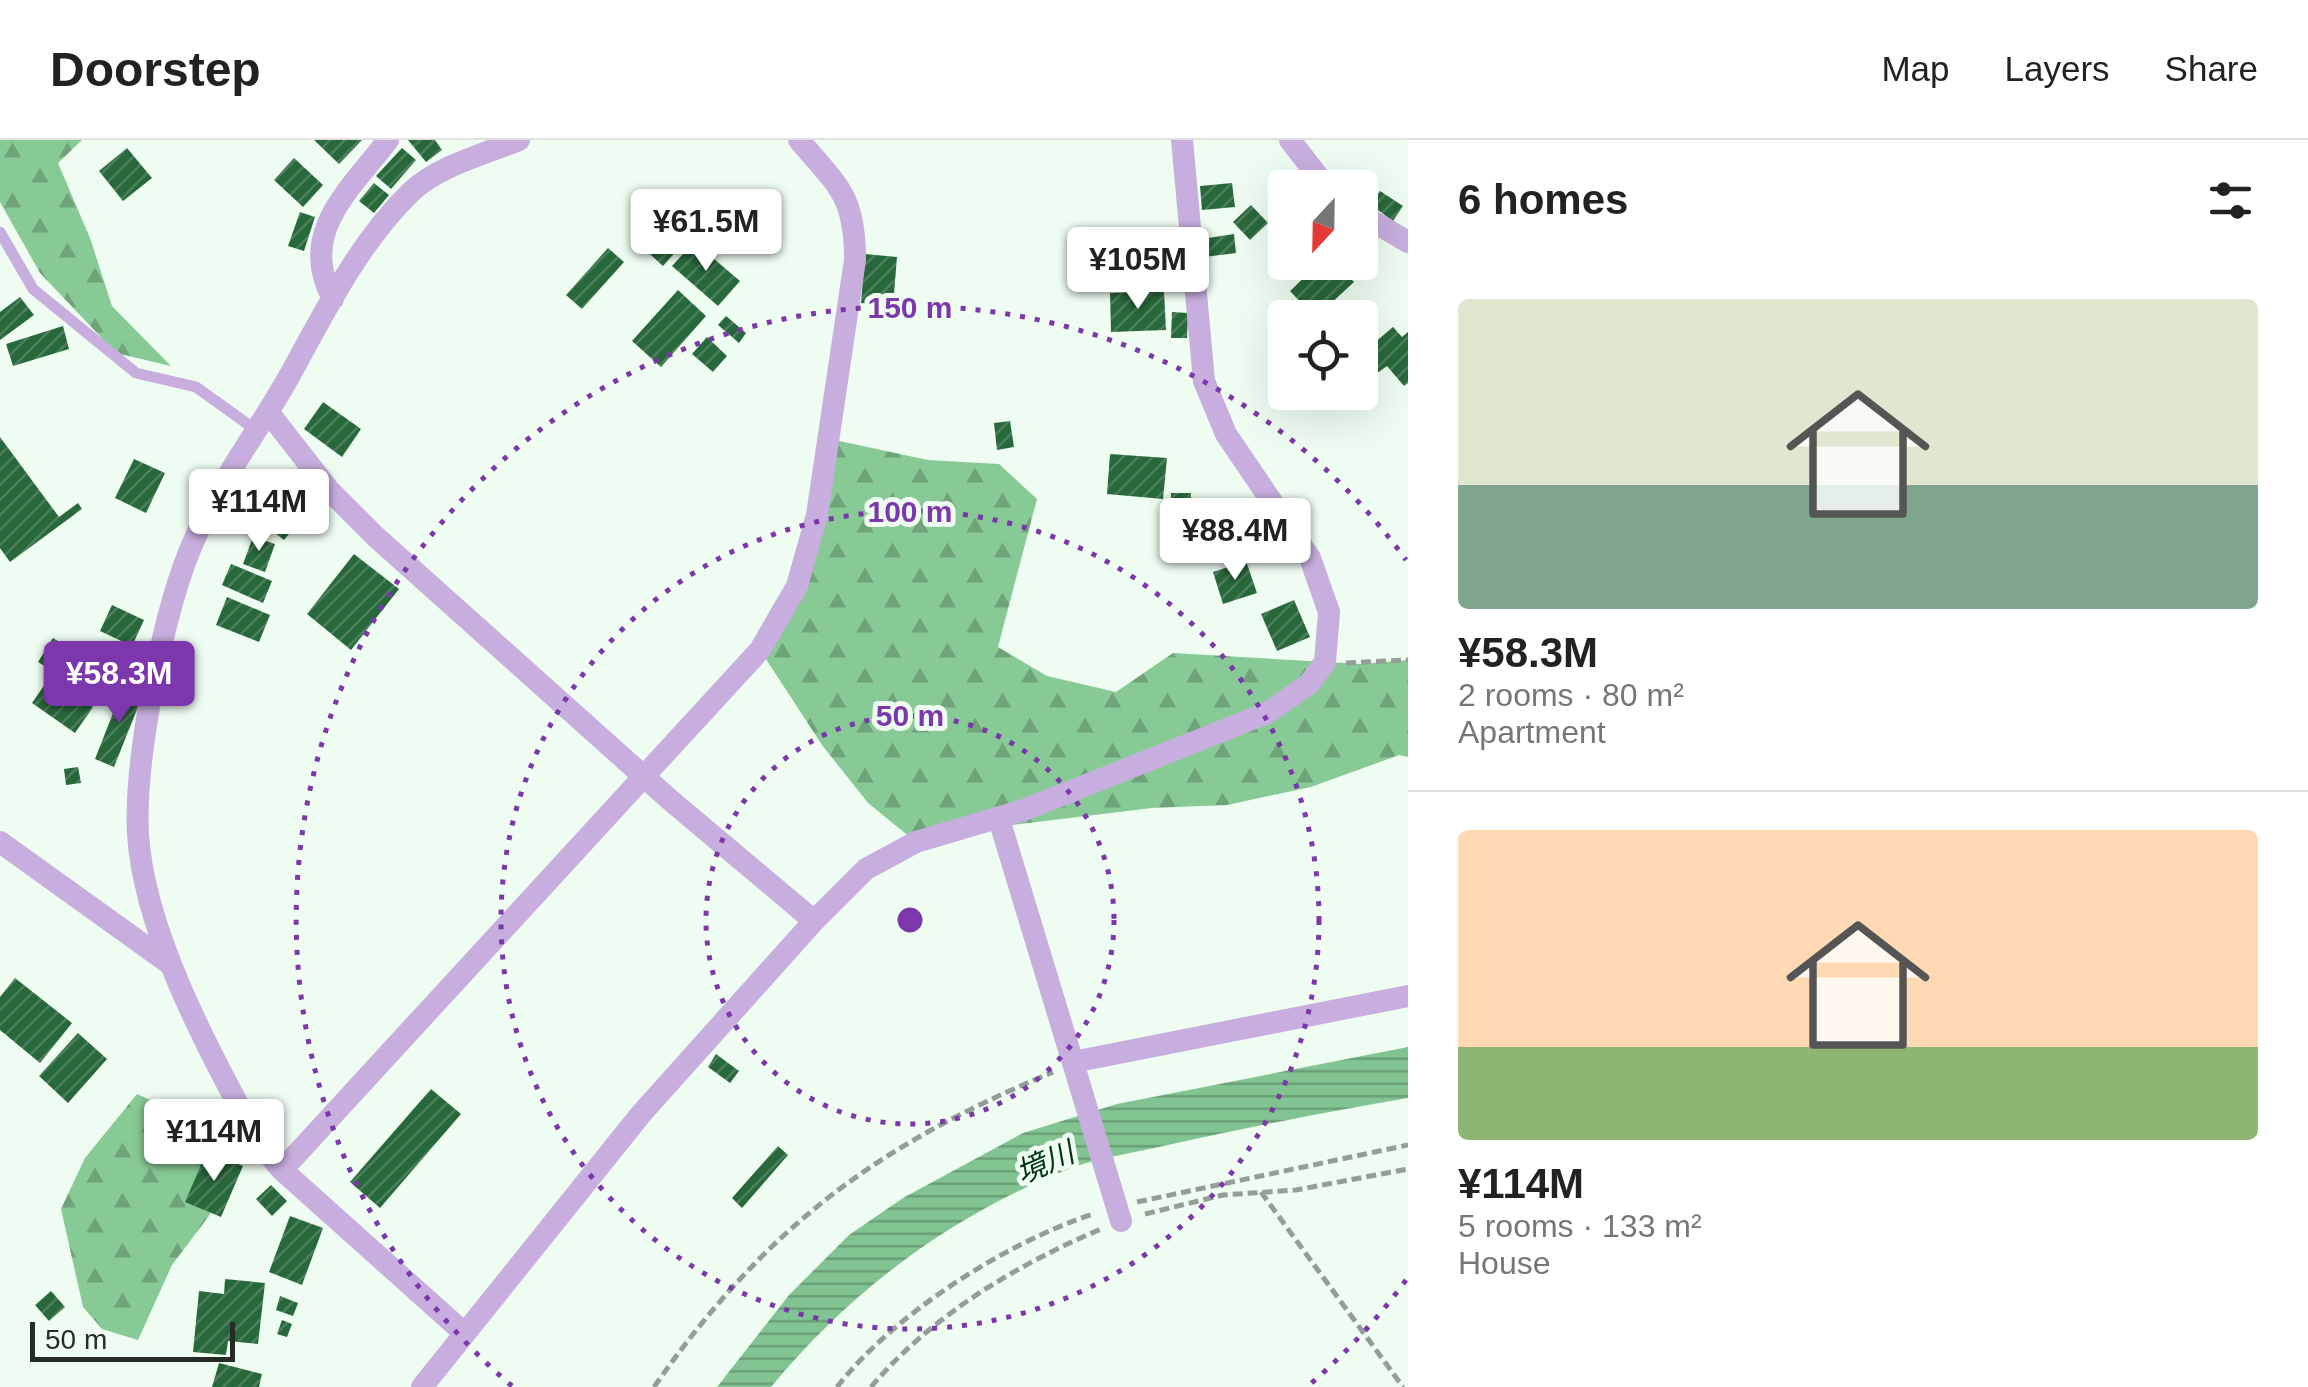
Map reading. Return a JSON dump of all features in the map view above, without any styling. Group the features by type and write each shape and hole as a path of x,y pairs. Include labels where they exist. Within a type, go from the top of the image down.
{"street":[{"path":"332,299 317,257 328,220 388,140"},
{"path":"463,1332 282,1170 258,1142 152,917 138,832 144,743 179,580 195,538 332,299 413,190 451,168 519,140"},
{"path":"282,1170 760,650 797,586 817,516 852,280 855,224 846,195 799,140"},
{"path":"422,1387 641,1114 814,921 866,869 916,842 999,818 1266,713 1309,684 1325,662 1329,612 1310,558 1226,434 1204,381 1182,140"},
{"path":"1290,140 1313,170"},
{"path":"1378,224 1408,242"},
{"path":"262,421 376,537 645,778 814,921"},
{"path":"999,818 1117,1210"},
{"path":"1,845 96,908 173,966"},
{"path":"1073,1066 1408,996"}],"lane":[{"path":"0,232 33,289 136,374 196,388 262,421"}],"path":[{"path":"1325,662 1408,660"},
{"path":"654,1387 702,1320 794,1222 872,1162 915,1136 1073,1066"},
{"path":"1261,1192 1403,1387"}],"green space":[{"path":"0,140 82,140 58,163 90,238 112,306 171,366 116,353 40,273 0,202"},
{"path":"830,439 928,460 999,464 1037,499 998,647 1047,676 1116,692 1173,653 1361,664 1408,660 1408,757 1399,755 1311,787 1227,805 1152,808 954,832 916,842 868,803 822,745 760,650 797,586"},
{"path":"137,1094 240,1139 209,1216 172,1265 138,1340 102,1329 83,1307 61,1209 85,1158"}],"water":[{"name":"境川","path":"1408,1047 1408,1098 1074,1167 987,1207 908,1258 836,1318 771,1387 717,1387 789,1295 849,1235 903,1198 1023,1133 1117,1104"}],"building":[{"path":"314,140 362,140 339,164"},
{"path":"408,140 435,140 442,150 426,162"},
{"path":"127,148 152,178 123,201 99,171"},
{"path":"402,148 416,160 391,189 376,176"},
{"path":"294,158 323,185 303,207 274,180"},
{"path":"374,183 389,195 374,213 359,201"},
{"path":"1232,183 1235,207 1202,210 1200,186"},
{"path":"1380,191 1403,206 1393,221 1378,210"},
{"path":"1251,205 1268,223 1250,240 1233,222"},
{"path":"300,212 315,217 304,251 288,246"},
{"path":"664,220 686,240 663,266 641,246"},
{"path":"1234,234 1236,253 1204,257 1202,239"},
{"path":"694,242 740,281 718,306 672,266"},
{"path":"608,248 624,262 582,309 566,295"},
{"path":"865,254 897,257 893,306 861,303"},
{"path":"1301,280 1354,282 1334,300 1298,300 1290,291"},
{"path":"678,290 706,316 661,367 632,341"},
{"path":"1164,291 1166,330 1111,332 1110,293"},
{"path":"20,297 34,315 0,340 0,312"},
{"path":"1172,312 1188,313 1187,338 1171,338"},
{"path":"726,316 746,333 739,343 718,325"},
{"path":"63,326 69,349 13,366 6,344"},
{"path":"1393,327 1402,337 1408,332 1408,383 1404,386 1387,366 1378,373 1378,340"},
{"path":"707,337 727,356 713,372 692,354"},
{"path":"323,402 361,429 342,457 304,429"},
{"path":"1010,421 1014,447 997,450 994,423"},
{"path":"0,437 59,517 78,503 82,509 10,562 0,548"},
{"path":"1110,454 1167,458 1163,499 1107,494"},
{"path":"134,459 165,473 146,513 115,498"},
{"path":"1171,493 1191,493 1190,515 1171,515"},
{"path":"279,501 301,519 284,540 262,523"},
{"path":"253,537 275,544 265,572 243,564"},
{"path":"354,554 399,589 351,650 307,614"},
{"path":"1246,561 1257,593 1223,604 1213,572"},
{"path":"231,564 272,581 263,603 222,585"},
{"path":"227,597 270,615 259,642 216,625"},
{"path":"1294,600 1310,637 1277,651 1261,614"},
{"path":"112,605 144,620 132,646 100,631"},
{"path":"53,638 77,653 63,677 38,662"},
{"path":"50,677 93,707 75,733 32,703"},
{"path":"124,685 144,692 114,767 95,759"},
{"path":"78,767 81,783 66,785 64,769"},
{"path":"15,978 72,1023 40,1063 0,1030 0,997"},
{"path":"78,1033 107,1059 68,1103 39,1076"},
{"path":"716,1054 739,1071 730,1083 708,1067"},
{"path":"431,1089 461,1114 380,1208 350,1182"},
{"path":"778,1146 788,1155 742,1208 732,1198"},
{"path":"207,1151 243,1166 221,1217 185,1202"},
{"path":"271,1185 287,1201 272,1216 256,1199"},
{"path":"290,1216 323,1228 302,1285 269,1272"},
{"path":"225,1279 265,1283 258,1344 228,1341 226,1355 193,1352 199,1291 224,1294"},
{"path":"51,1291 65,1307 49,1321 35,1305"},
{"path":"280,1296 298,1303 293,1316 276,1310"},
{"path":"282,1320 292,1324 287,1337 277,1334"},
{"path":"219,1363 262,1374 259,1387 212,1387"}]}
